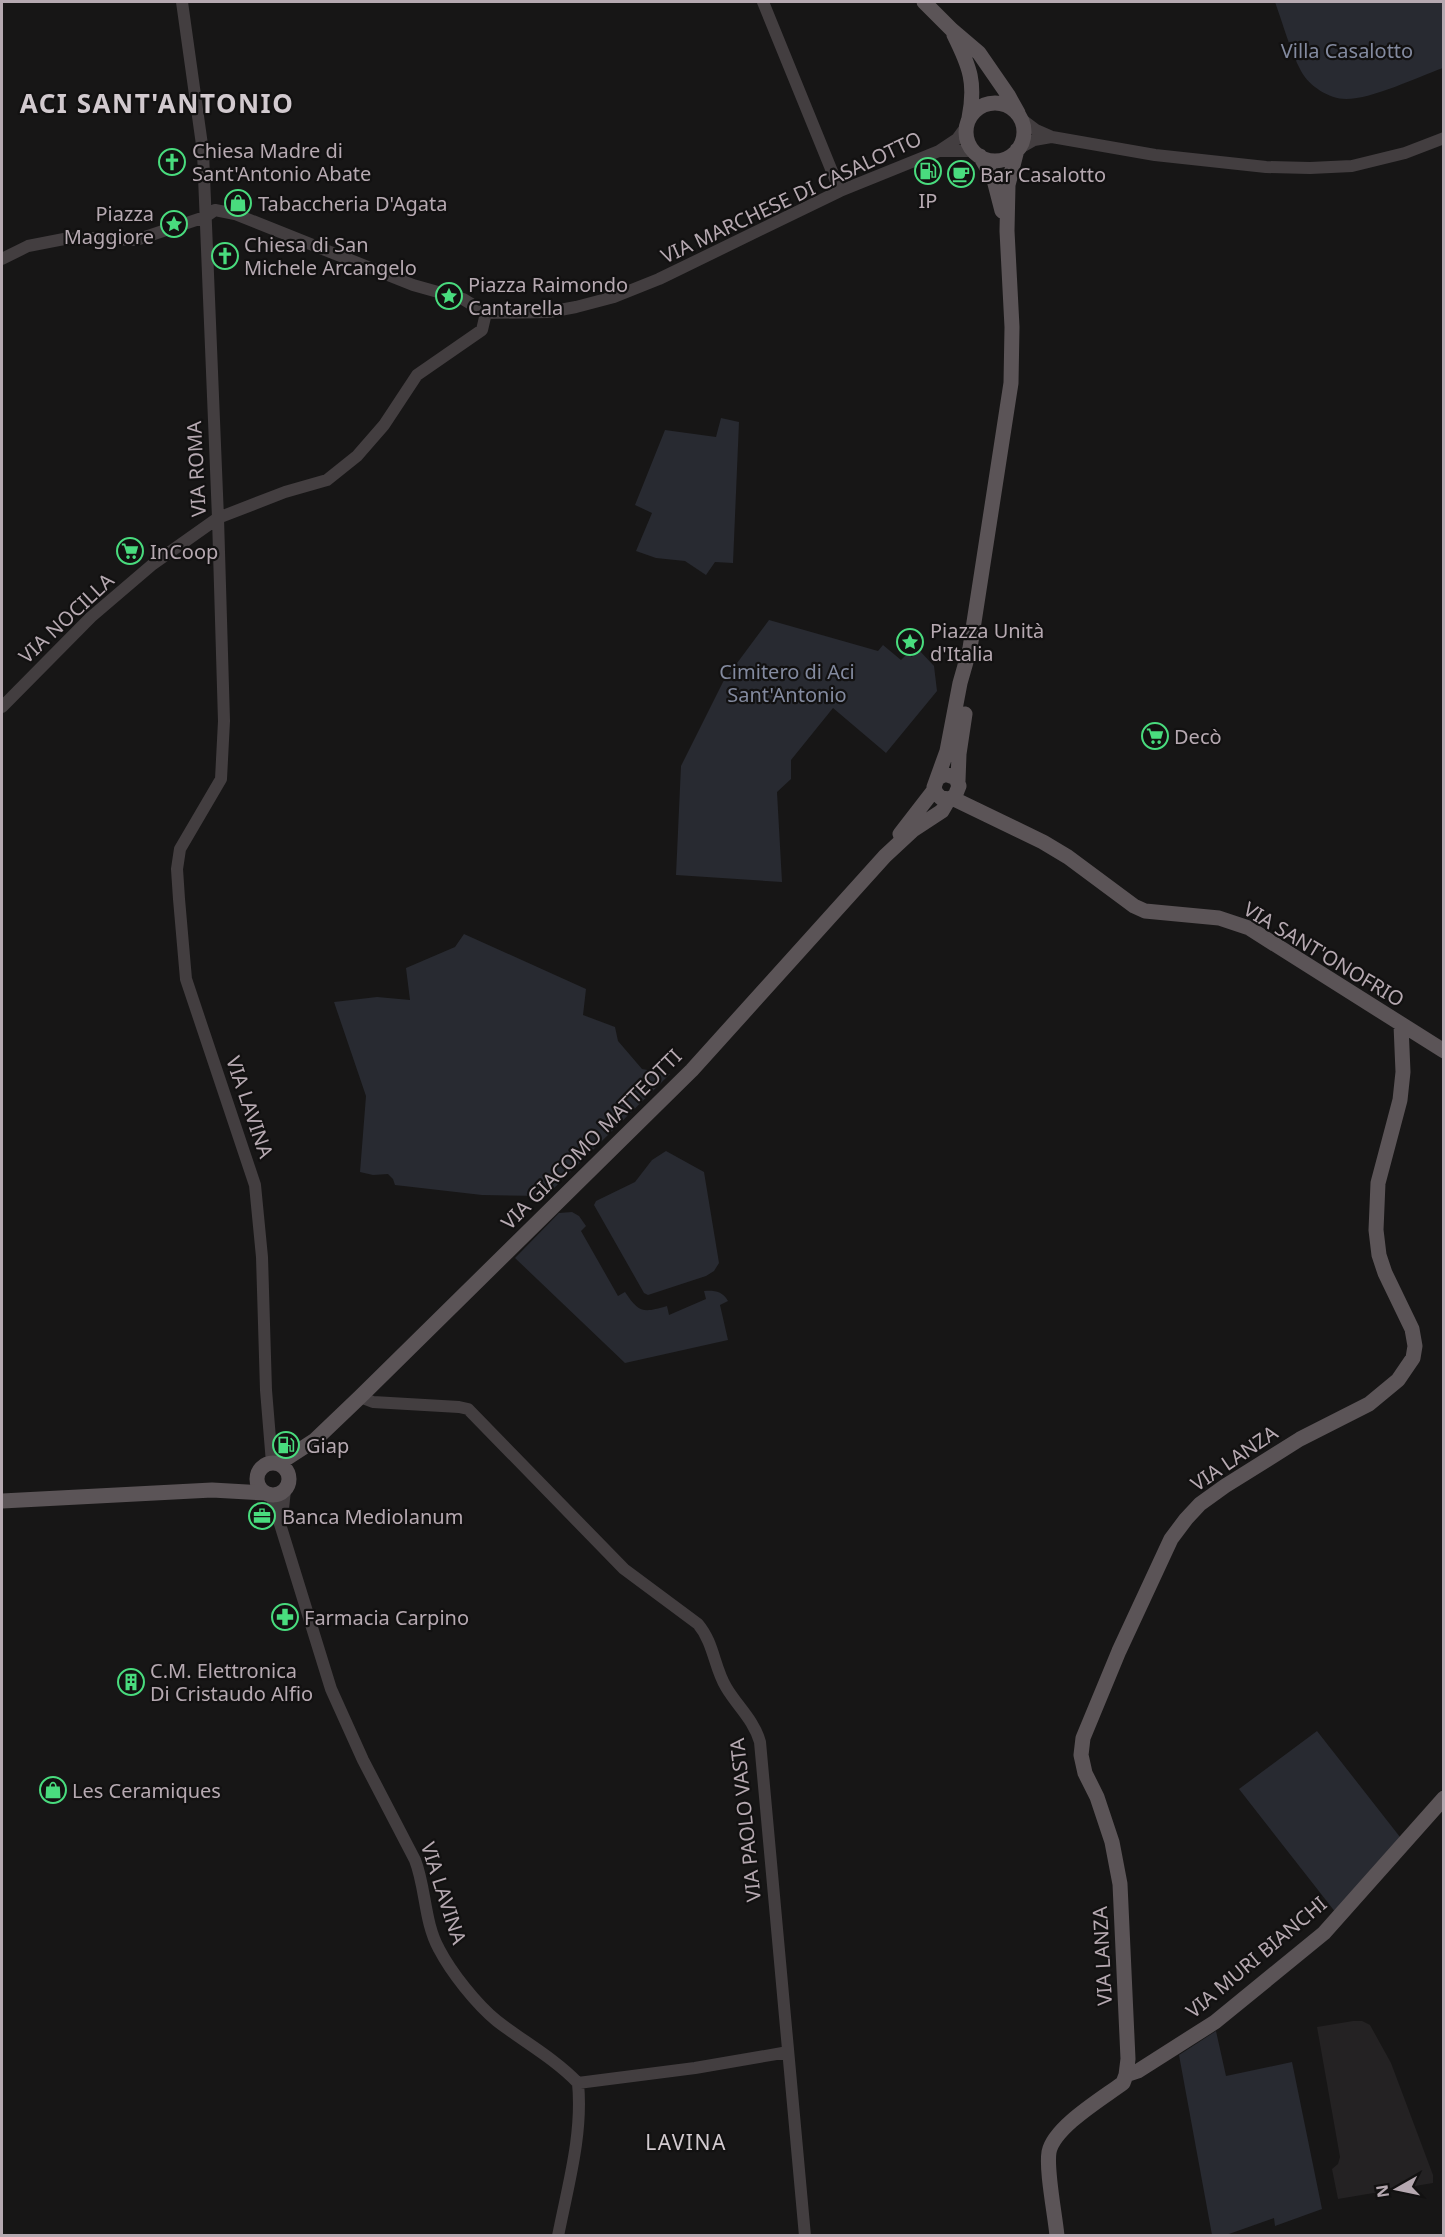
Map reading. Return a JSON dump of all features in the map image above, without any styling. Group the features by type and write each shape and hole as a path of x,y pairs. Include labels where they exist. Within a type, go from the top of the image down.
{"main road":[{"path":"924,2 952,30 979,52 1008,95 1020,117 1024,131 1008,185 1007,231 1012,327 1011,383 970,648 960,683 947,751 936,784 938,796 952,795 989,814"},
{"path":"952,30 971,75 972,102 967,138 994,180 1007,231"},
{"path":"968,123 976,110 995,103 1009,106 1020,117"},
{"path":"977,154 1000,160 1018,150"},
{"path":"885,856 952,795 970,684 970,648"},
{"path":"885,856 936,784 949,774 952,795"},
{"path":"952,795 973,808 989,814"},
{"name":"VIA SANT'ONOFRIO","path":"989,814 1068,857 1134,906 1145,911 1220,918 1249,928 1443,1051"},
{"name":"VIA GIACOMO MATTEOTTI","path":"315,1440 692,1070 885,856"},
{"name":"VIA LANZA","path":"1126,2075 1128,2059 1119,1884 1112,1842 1097,1797 1085,1773 1082,1755 1083,1738 1119,1651 1171,1539 1186,1519 1200,1504 1225,1486 1300,1439 1369,1404 1398,1380 1413,1358 1415,1346 1412,1329 1385,1273 1376,1230 1378,1183 1400,1100 1401,1025"},
{"path":"212,1490 240,1485 315,1440"},
{"path":"277,1489 315,1440"},
{"path":"270,1466 258,1484 277,1489"},
{"path":"270,1466 286,1471 277,1489"},
{"path":"2,1501 212,1490 277,1489"},
{"name":"VIA MURI BIANCHI","path":"1057,2235 1049,2163 1052,2144 1069,2122 1123,2083 1126,2075 1138,2071 1215,2022 1324,1933 1443,1798"}],"street":[{"name":"VIA ROMA","path":"182,2 202,152 218,518 223,691 222,779"},
{"path":"763,2 840,191"},
{"path":"1020,117 1036,130 1052,137 1155,155 1266,167 1352,166 1376,162 1443,138"},
{"path":"939,151 957,139 968,123"},
{"path":"1018,150 1034,140 1052,137"},
{"path":"939,151 977,154"},
{"name":"VIA MARCHESE DI CASALOTTO","path":"483,314 549,312 576,308 614,297 659,279 840,191 939,151"},
{"path":"2,259 28,246 64,239 136,240 205,223 215,210 245,218 418,286 463,299 483,314"},
{"name":"VIA NOCILLA","path":"2,707 91,617 153,564 218,518 285,492 327,480 357,456 377,433 417,375 482,330 483,314"},
{"name":"VIA LAVINA","path":"222,779 180,849 177,869 179,899 186,979 255,1185 262,1257 270,1466"},
{"name":"VIA PAOLO VASTA","path":"360,1397 373,1402 468,1409 624,1569 698,1624 705,1632 727,1688 752,1723 760,1742 805,2235"},
{"name":"VIA LAVINA","path":"277,1489 282,1526 331,1689 363,1760 415,1860 422,1877 431,1928 439,1949 479,2004 495,2020 547,2056 578,2083"},
{"path":"558,2235 577,2142 580,2108 578,2083 695,2068 788,2052"}],"shaded area":[{"path":"1362,2021 1370,2025 1391,2063 1433,2175 1433,2183 1338,2199 1332,2169 1338,2164 1340,2157 1317,2027"}],"green space":[{"name":"Villa Casalotto","path":"1275,2 1443,2 1443,68 1369,95 1346,99 1333,97 1314,86 1301,71"},
{"path":"721,418 739,422 733,563 715,562 706,575 685,561 656,558 636,551 652,513 635,505 665,430 716,437"},
{"name":"Cimitero di Aci Sant'Antonio","path":"769,620 878,651 883,645 901,660 907,654 912,657 918,649 934,666 937,691 886,753 833,708 791,760 791,779 777,792 782,882 676,875 681,766 723,682"},
{"path":"464,934 586,989 583,1015 615,1027 618,1041 642,1069 670,1074 546,1196 482,1195 395,1185 388,1174 373,1175 360,1172 366,1096 334,1002 377,997 410,1000 406,968 455,947"},
{"path":"666,1151 704,1172 719,1263 714,1271 706,1276 648,1295 644,1293 594,1205 596,1201 635,1182 652,1160"},
{"path":"572,1212 579,1216 586,1226 581,1231 618,1296 625,1292 642,1310 667,1306 669,1315 706,1299 704,1291 718,1292 728,1301 720,1305 728,1340 625,1363 515,1258 559,1213"},
{"path":"1317,1731 1400,1837 1336,1913 1239,1789"},
{"path":"1216,2031 1226,2076 1292,2062 1322,2209 1275,2226 1274,2218 1226,2235 1212,2235 1179,2055"}],"place":[{"name":"Chiesa Madre di Sant'Antonio Abate","path":"172,162"},
{"name":"IP","path":"928,171"},
{"name":"Bar Casalotto","path":"961,174"},
{"name":"Tabaccheria D'Agata","path":"238,203"},
{"name":"Piazza Maggiore","path":"174,224"},
{"name":"Chiesa di San Michele Arcangelo","path":"225,256"},
{"name":"Piazza Raimondo Cantarella","path":"449,296"},
{"name":"InCoop","path":"130,551"},
{"name":"Piazza Unità d'Italia","path":"910,642"},
{"name":"Decò","path":"1155,736"},
{"name":"Giap","path":"286,1445"},
{"name":"Banca Mediolanum","path":"262,1516"},
{"name":"Farmacia Carpino","path":"285,1617"},
{"name":"C.M. Elettronica Di Cristaudo Alfio","path":"131,1682"},
{"name":"Les Ceramiques","path":"53,1790"}],"district":[{"name":"ACI SANT'ANTONIO","path":"157,103"},
{"name":"LAVINA","path":"686,2142"}]}
